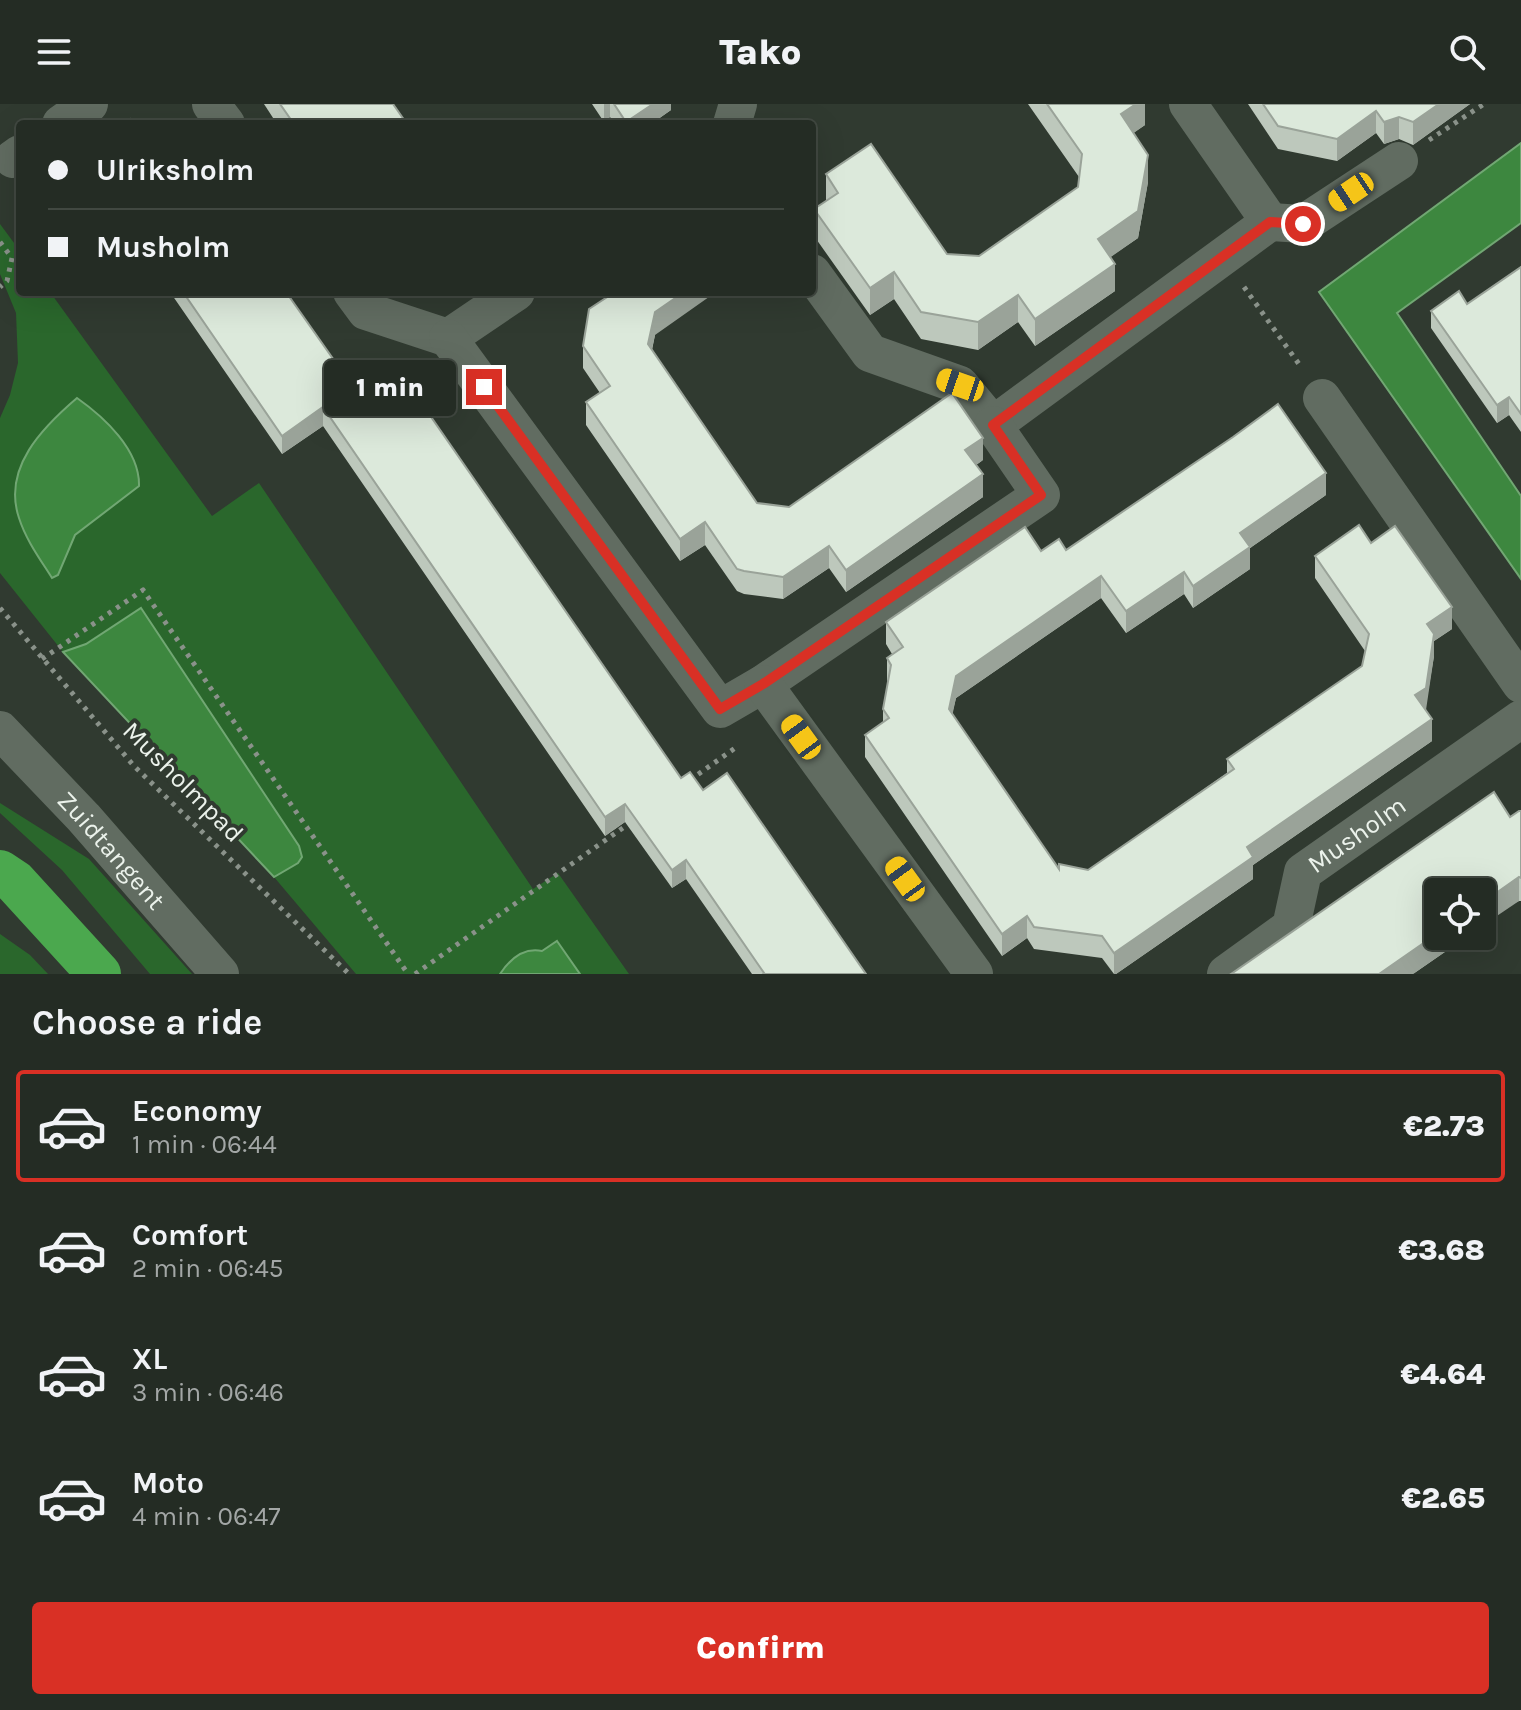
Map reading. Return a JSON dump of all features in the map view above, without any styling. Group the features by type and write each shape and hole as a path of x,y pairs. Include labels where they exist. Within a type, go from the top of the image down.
{"highway":[{"path":"0,872 15,882 99,974"}],"street":[{"path":"67,120 89,104"},
{"path":"1188,104 1270,222"},
{"path":"993,425 1270,222 1303,224 1399,161"},
{"path":"355,296 366,311 448,338 720,709 773,698 1041,495 993,425 960,385 870,353 816,279"},
{"path":"448,338 510,296"},
{"path":"1322,398 1521,684"},
{"path":"773,698 974,974"},
{"name":"Musholm","path":"1226,974 1291,927 1303,872 1521,719"},
{"name":"Zuidtangent","path":"0,730 84,818 220,974"}],"path":[{"path":"1399,161 1484,104"},
{"path":"0,242 12,258 7,281 0,287"},
{"path":"1223,257 1322,398"},
{"path":"42,659 143,590 408,974"},
{"name":"Musholmpad","path":"0,608 134,766 349,974"},
{"path":"685,784 773,698"},
{"path":"415,974 635,820"}],"shaded area":[{"path":"1521,143 1521,223 1397,313 1521,496 1521,579 1319,292"},
{"path":"0,224 16,246 16,296 53,296 212,516 259,483 533,889 558,873 629,974 580,974 557,941 550,948 500,974 356,974 274,877 298,863 141,608 86,644 63,652 0,573 0,418 18,363 16,313 0,274"},
{"path":"77,398 109,425 127,447 138,473 139,486 75,535 58,575 52,578 19,518 15,500 16,482 29,450 39,436"},
{"path":"141,608 299,846 302,857 298,863 274,877 63,652 86,644"},
{"path":"0,803 89,859 192,974 150,974 62,870 0,813"},
{"path":"0,934 30,955 48,974 0,974"},
{"path":"557,941 580,974 500,974 518,955 542,951"}],"building":[{"path":"280,104 393,104 404,120 291,120"},
{"path":"614,104 653,104 629,120 625,120"},
{"path":"1047,104 1136,104 1121,114 1148,155 1138,211 1098,239 1115,264 1035,319 1018,295 978,322 921,312 894,272 870,288 816,212 816,208 838,193 826,174 871,144 947,254 979,256 1078,187 1082,154"},
{"path":"1263,104 1439,104 1413,122 1399,117 1384,122 1376,111 1337,139 1278,126"},
{"path":"1521,267 1521,414 1509,397 1497,405 1431,311 1459,291 1467,304"},
{"path":"186,296 289,296 360,397 374,387 387,405 411,388 681,778 690,772 703,790 727,773 866,974 763,974 686,860 672,870 625,804 605,817 323,407 282,436"},
{"path":"609,296 678,296 655,312 648,344 757,503 789,507 952,393 983,438 965,450 983,474 846,570 829,546 783,577 737,569 705,522 680,539 586,402 610,386 583,346 589,309"},
{"path":"1278,404 1326,473 1240,533 1250,547 1193,586 1184,572 1126,611 1101,576 956,676 949,709 1059,869 1059,864 1088,870 1234,769 1227,759 1362,666 1369,634 1315,556 1359,525 1371,543 1395,526 1452,607 1427,624 1434,634 1426,688 1415,695 1432,719 1247,847 1253,857 1114,953 1102,936 1034,927 1027,916 1002,934 865,735 889,718 883,709 891,665 887,658 903,647 886,622 1025,527 1041,551 1059,539 1066,550"},
{"path":"1494,792 1510,817 1521,811 1521,878 1496,893 1496,878 1424,878 1424,943 1379,974 1231,974"}],"route":[{"path":"484,387 720,709 763,684 1041,495 993,425 1270,222 1303,224"}]}
